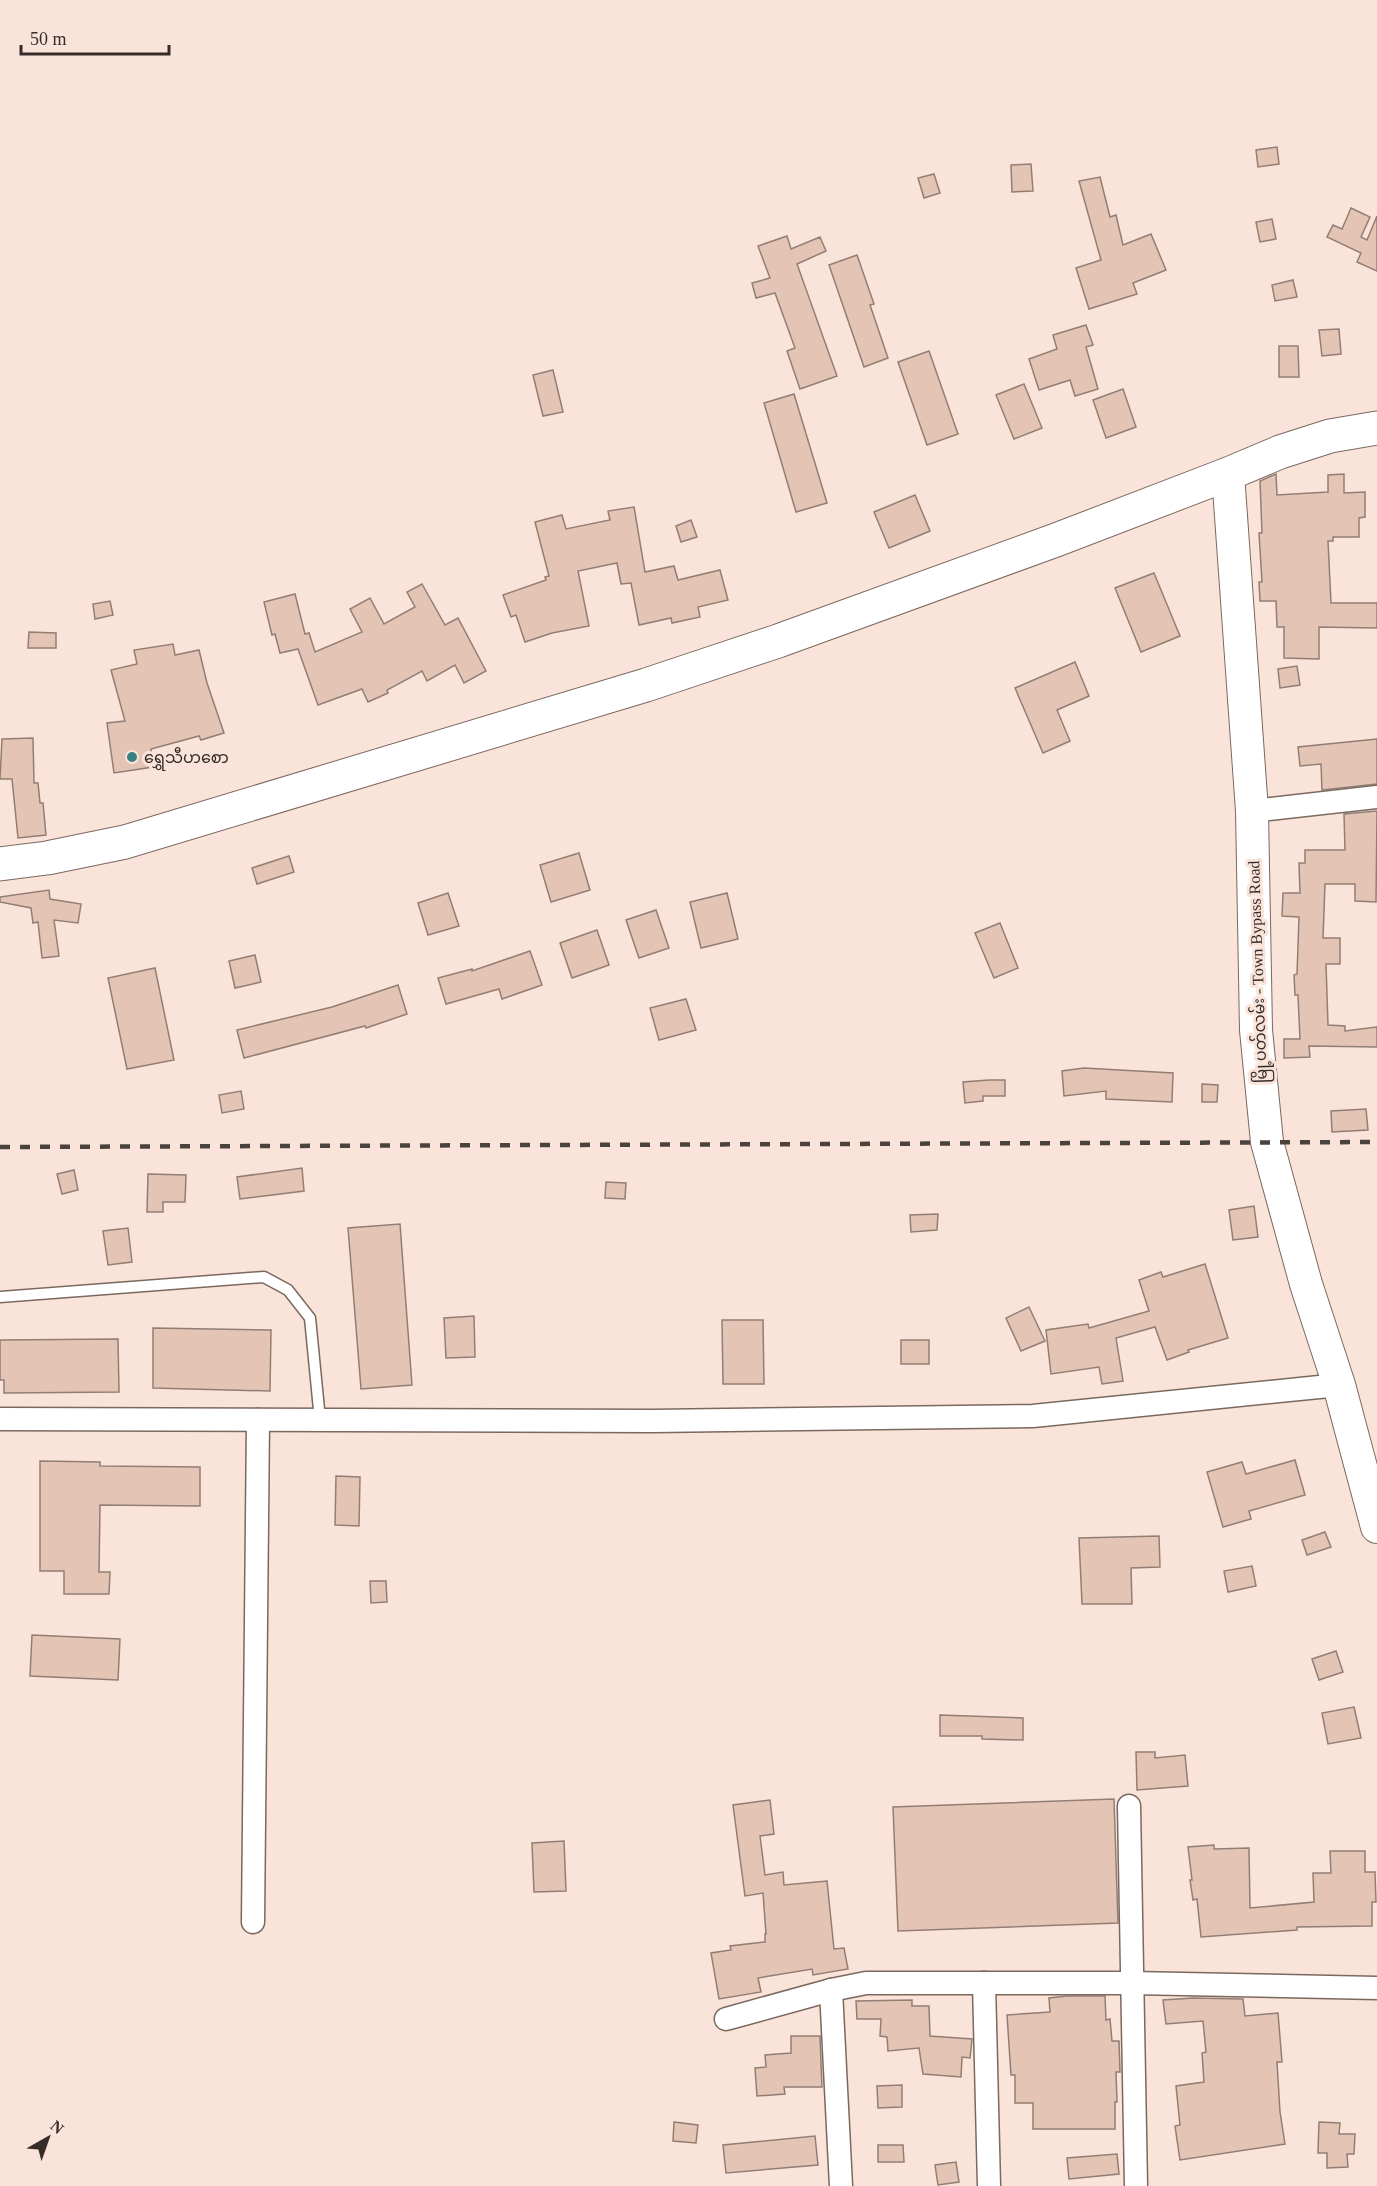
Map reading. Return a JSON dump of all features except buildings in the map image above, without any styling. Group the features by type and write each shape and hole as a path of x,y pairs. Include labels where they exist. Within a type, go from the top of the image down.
{"highway":[{"path":"0,864 47,858 125,842 646,685 924,589 1228,474 1280,452 1330,436 1377,428"}],"main road":[{"name":"မြို့ပတ်လမ်း - Town Bypass Road","path":"1228,474 1252,811 1256,1030 1267,1142 1306,1284 1339,1385 1377,1527"}],"street":[{"path":"1252,811 1377,798"},
{"path":"0,1419 652,1421 1033,1416 1339,1385"},
{"path":"252,1922 258,1420"},
{"path":"1129,1806 1136,2186"},
{"path":"726,2019 831,1990 866,1983 1132,1983 1377,1988"},
{"path":"984,1983 989,2186"},
{"path":"831,1990 841,2186"}],"lane":[{"path":"0,1297 264,1277 288,1290 310,1318 320,1420"}],"railway":[{"path":"0,1147 1377,1142"}],"place":[{"name":"ရွှေသီဟစော","path":"132,757"}]}
